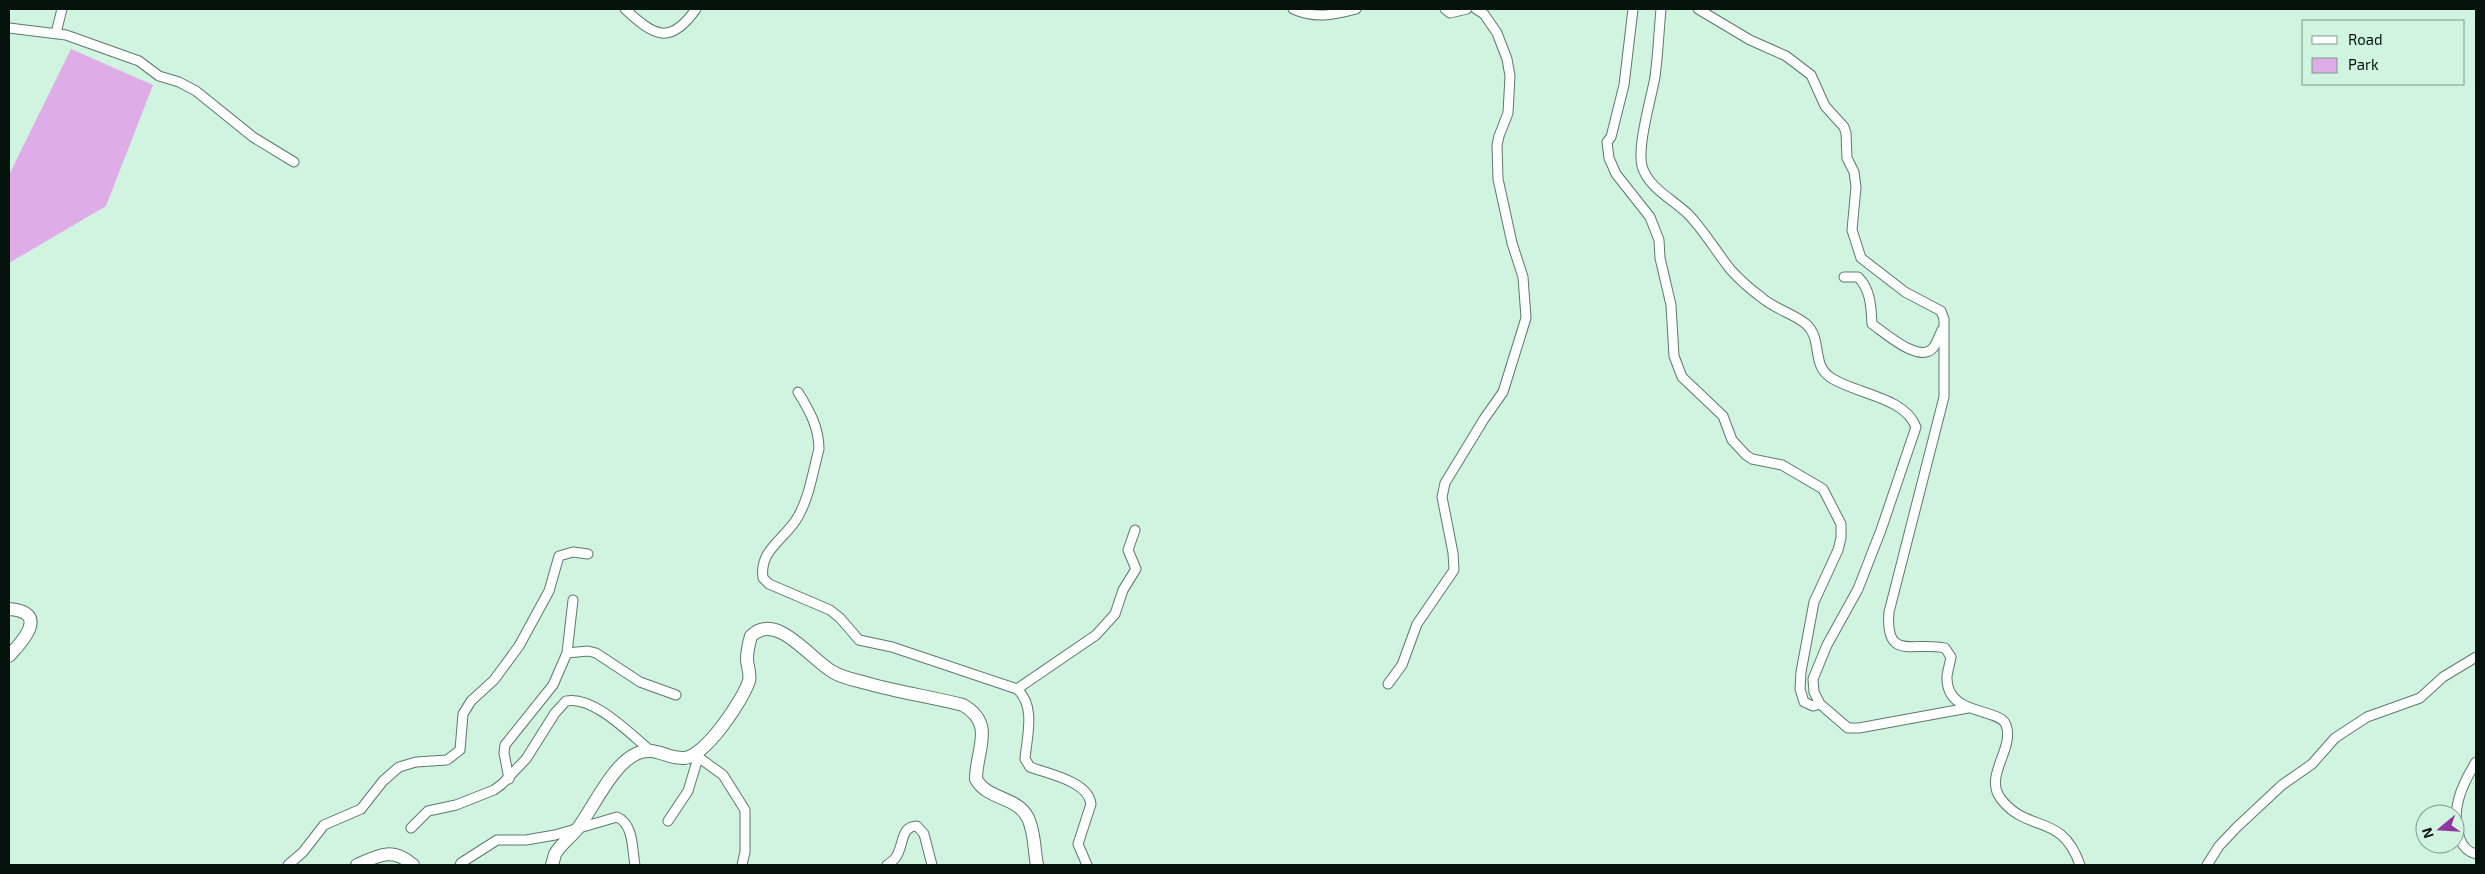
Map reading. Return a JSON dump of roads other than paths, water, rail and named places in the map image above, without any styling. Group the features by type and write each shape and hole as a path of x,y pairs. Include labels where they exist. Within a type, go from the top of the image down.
{"street":[{"path":"56,33 62,9"},
{"path":"625,9 650,29 663,34 680,29 696,9"},
{"path":"1293,9 1305,14 1318,16 1356,9"},
{"path":"1445,9 1450,13 1467,9"},
{"path":"1388,684 1402,665 1417,624 1454,570 1454,553 1442,497 1446,484 1484,419 1503,392 1526,318 1523,278 1512,243 1498,179 1497,146 1508,113 1510,76 1507,58 1497,33 1484,14 1476,9"},
{"path":"1633,9 1624,85 1611,137 1607,142 1609,158 1616,174 1650,217 1659,240 1660,258 1671,305 1676,367 1690,387 1723,416 1732,440 1746,455 1752,459 1782,465 1822,490 1841,524 1841,538 1838,550 1814,602 1800,689 1804,702 1813,706 1820,704"},
{"path":"1661,9 1655,76 1642,150 1642,166 1646,174 1653,185 1689,215 1732,271 1750,288 1762,299 1806,324 1813,333 1819,366 1824,372 1854,390 1873,394 1899,408 1913,418 1916,427 1881,530 1858,589 1827,645 1813,679 1814,692 1820,704 1848,728 1859,728 1968,708"},
{"path":"1698,9 1750,40 1786,56 1811,75 1825,106 1844,127 1846,133 1847,158 1855,180 1852,230 1858,253 1865,262 1898,287 1940,311 1944,319 1944,397 1889,612 1888,627 1890,638 1895,644 1946,648 1951,657 1947,676 1949,690 1959,702 1968,708 2001,718 2007,726 2007,738 1996,776 1996,787 2000,798 2014,812 2059,832 2069,841 2080,865"},
{"path":"9,28 56,33 139,61 159,76 196,90 253,137 294,162"},
{"path":"1844,277 1858,277 1865,284 1870,300 1872,324 1913,351 1920,353 1932,349 1943,327"},
{"path":"798,392 812,416 819,439 819,449 797,519 766,554 762,570 766,582 830,610 840,618 859,640 892,647 1017,689 1023,695 1029,710 1025,759 1027,764 1030,767 1078,787 1090,798 1090,804 1078,844 1087,865"},
{"path":"1017,689 1091,639 1115,614 1123,590 1136,569 1128,550 1135,530"},
{"path":"288,865 303,852 324,825 361,809 383,781 399,767 416,762 447,760 456,755 462,744 460,728 463,714 471,701 494,680 518,646 549,591 559,556 573,552 588,554"},
{"path":"509,779 504,753 508,739 553,685 567,653 573,600"},
{"path":"9,609 23,611 28,616 31,628 27,637 9,656"},
{"path":"668,821 688,791 696,756 724,724 749,680 747,658 751,636 764,628 774,628 834,673 885,688 963,705 973,711 983,730 976,779 984,790 1015,803 1024,811 1032,829 1037,865"},
{"path":"567,653 588,651 596,654 640,682 676,695"},
{"path":"2207,865 2219,846 2237,827 2282,785 2312,764 2335,738 2367,717 2420,698 2443,677 2476,656"},
{"path":"411,828 428,811 472,799 494,790 509,779 526,759 561,704 571,700 583,702 598,709 650,750"},
{"path":"552,865 556,854 628,759 640,752 650,750 685,758 696,756 723,776 745,810 742,865"},
{"path":"2476,762 2461,790 2455,812 2461,842 2465,848 2476,854"},
{"path":"460,865 466,859 497,840 526,840 576,830 611,818 623,820 632,839 635,865"},
{"path":"887,865 897,856 906,829 917,826 924,834 932,865"},
{"path":"358,865 382,855 398,854 413,865"},
{"path":"398,854 406,865"}]}
